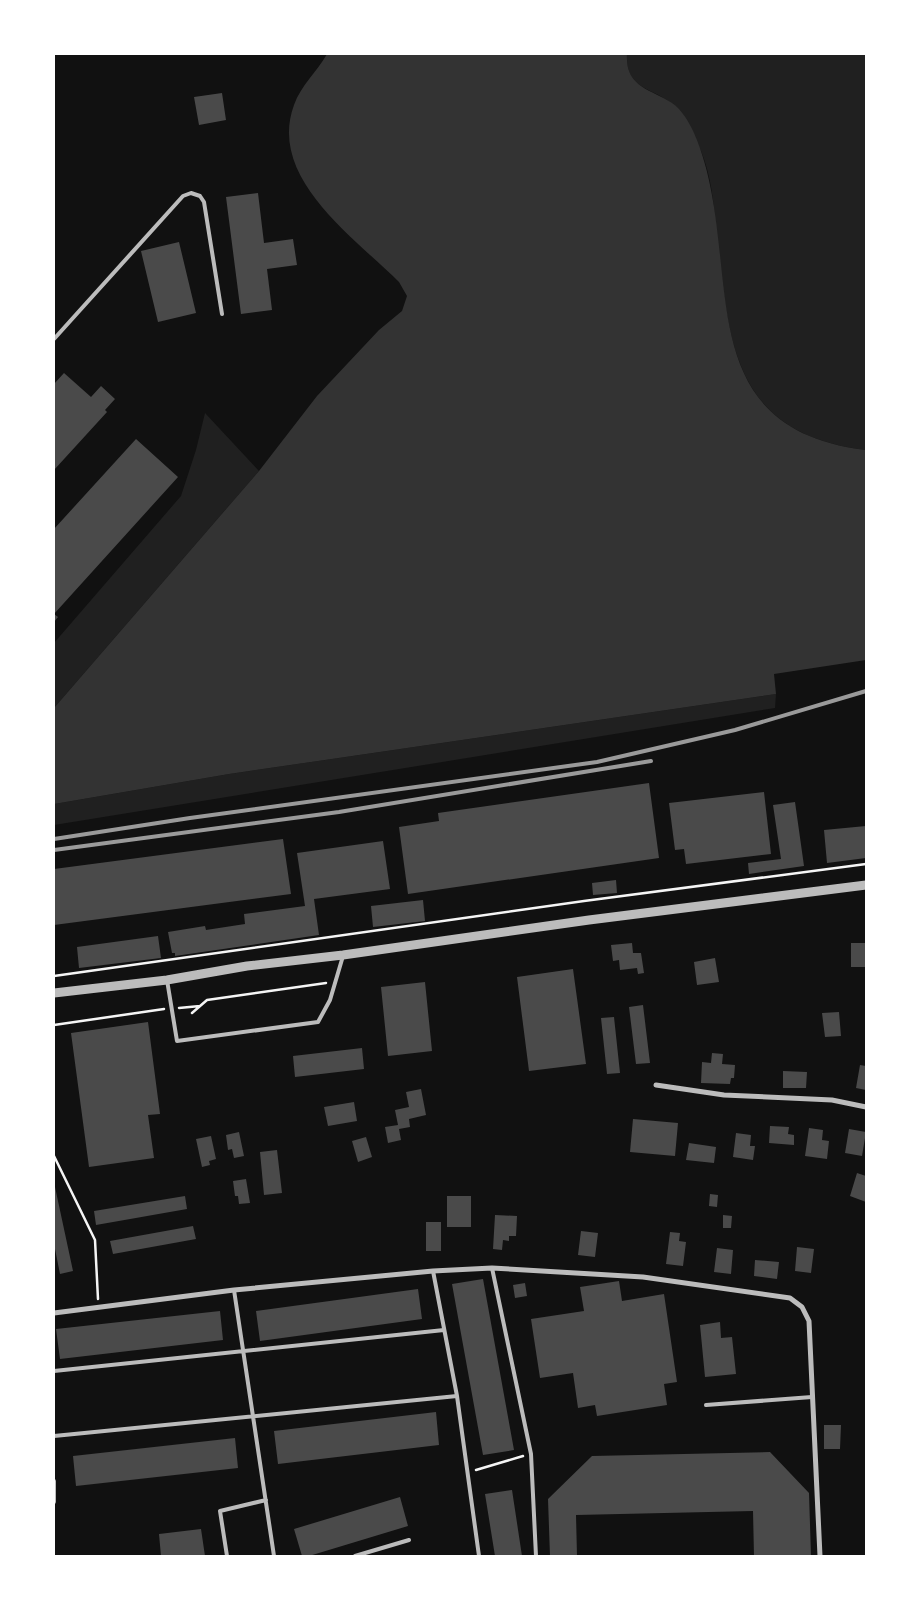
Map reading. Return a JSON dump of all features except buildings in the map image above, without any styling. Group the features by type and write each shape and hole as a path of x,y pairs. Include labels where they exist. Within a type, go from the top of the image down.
{"street":[{"path":"54,993 167,980 247,966 343,955 589,920 866,885"},
{"path":"656,1085 724,1096 832,1100 866,1107"},
{"path":"54,1313 234,1290 433,1271 492,1268 643,1277 790,1298 802,1307 809,1321 820,1556"}],"lane":[{"path":"54,339 183,196 191,193 200,196 204,202 222,314"},
{"path":"167,980 177,1041 318,1022 330,1000 343,955"},
{"path":"492,1268 530,1454 536,1556"},
{"path":"433,1271 456,1396 478,1556"},
{"path":"234,1290 274,1556"},
{"path":"54,1371 444,1330"},
{"path":"54,1436 456,1396"},
{"path":"706,1405 812,1396"},
{"path":"54,1481 54,1502"},
{"path":"227,1556 220,1511 266,1500"},
{"path":"354,1556 409,1540"}],"path":[{"path":"54,976 594,900 866,864"},
{"path":"192,1013 207,1000 328,983"},
{"path":"54,1025 172,1008 200,1006"},
{"path":"54,1156 95,1240 98,1308"},
{"path":"467,1472 530,1454"}],"shaded area":[{"path":"327,54 627,54 627,65 630,74 640,86 672,103 679,109 694,133 709,181 730,329 744,372 768,408 807,435 866,450 866,660 774,674 776,694 229,774 54,804 54,708 259,471 317,396 379,330 402,311 407,296 399,282 339,226 320,204 304,181 293,157 289,132 294,105 301,91"},
{"path":"627,54 866,54 866,450 821,441 787,424 763,403 745,376 734,344 726,309 710,180 701,151 674,106 635,81 627,65"},
{"path":"205,413 259,471 54,708 54,643 181,496 196,450"},
{"path":"776,694 775,708 54,825 54,804 229,774"}],"railway":[{"path":"54,839 190,818 597,762 735,730 866,691"},
{"path":"54,850 339,812 651,761"}]}
